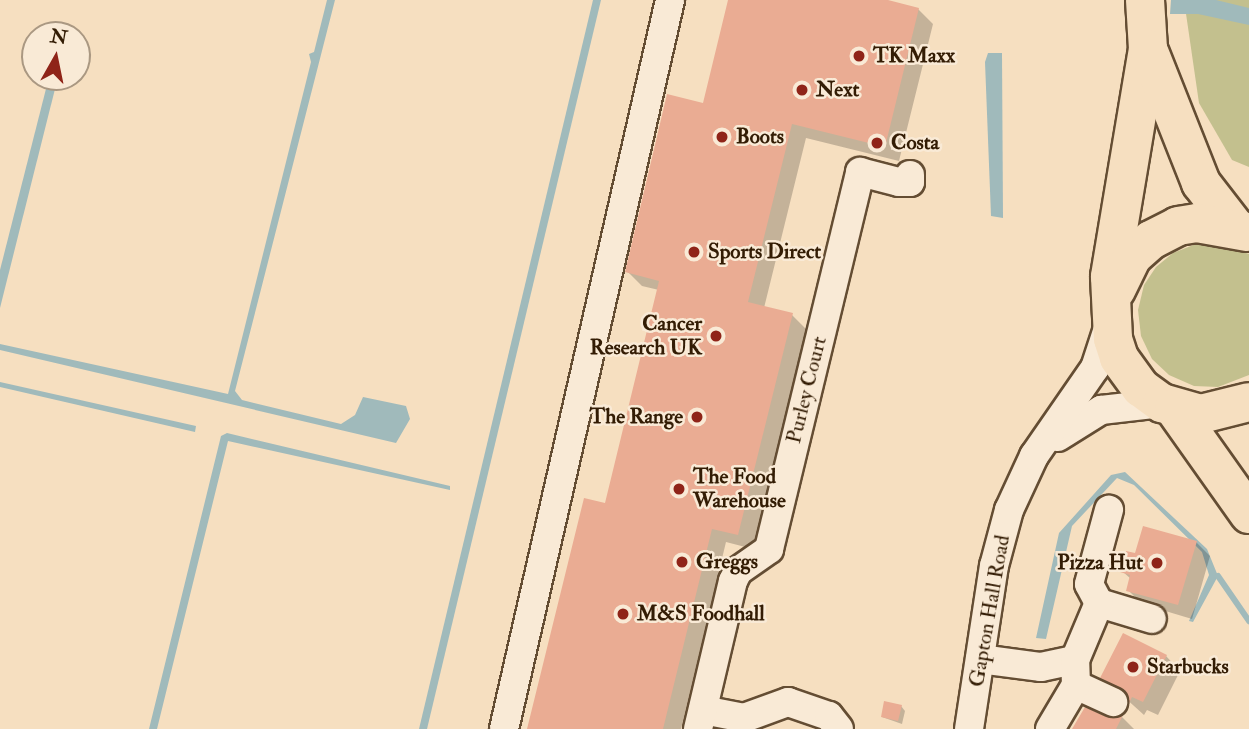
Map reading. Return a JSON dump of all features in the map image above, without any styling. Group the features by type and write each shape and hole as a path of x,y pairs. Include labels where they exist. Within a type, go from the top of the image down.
{"highway":[{"path":"1145,0 1149,49 1110,277 1111,316 1119,358 1140,388 1168,405 1201,414 1249,402"},
{"path":"1149,49 1201,183 1242,230"},
{"path":"1111,316 1120,275 1151,240 1188,224 1242,230"},
{"path":"1168,405 1249,514"}],"street":[{"path":"503,729 670,0"},
{"name":"Purley Court","path":"700,720 733,581 738,570 769,549 860,172 899,182 910,182 910,175"},
{"name":"Gapton Hall Road","path":"969,729 994,566 1009,510 1034,456 1095,368 1111,316"},
{"path":"1034,456 1101,410 1168,405"},
{"path":"1109,510 1089,584 1099,603 1152,619"},
{"path":"1050,729 1076,673 1099,603"},
{"path":"980,659 1076,673 1112,702"},
{"path":"700,720 758,716 788,702 829,716 839,729"}],"shaded area":[{"path":"1184,0 1249,0 1249,167 1232,160 1199,103"},
{"path":"1217,243 1249,254 1249,375 1218,387 1194,386 1169,375 1152,359 1141,336 1138,310 1144,285 1156,267 1173,253 1196,244"}],"water":[{"path":"327,0 335,0 235,391 242,400 341,424 355,415 363,397 406,406 410,419 396,443 0,350 0,344 228,394 311,62 309,54 314,52"},
{"path":"593,0 601,0 427,729 419,729"},
{"path":"1171,0 1216,0 1249,8 1249,25 1198,14 1170,14"},
{"path":"988,53 1002,53 1003,218 991,216 985,62"},
{"path":"45,91 54,91 0,308 0,270"},
{"path":"0,382 196,426 195,432 0,387"},
{"path":"227,433 450,486 450,490 228,441 157,729 149,729 221,436"},
{"path":"1125,472 1207,549 1218,576 1193,622 1189,621 1209,575 1202,552 1134,485 1117,478 1072,526 1046,639 1036,638 1059,533 1111,475"}],"building":[{"path":"728,0 888,0 919,8 885,147 792,124 748,302 793,313 738,535 712,529 663,729 527,729 584,498 605,503 659,281 625,272 667,94 703,103"},
{"name":"Pizza Hut","path":"1143,526 1197,541 1178,605 1126,591 1130,575 1120,572 1126,551 1135,553"},
{"name":"Starbucks","path":"1123,633 1167,655 1143,702 1132,697 1129,703 1126,692 1100,678"},
{"path":"884,701 902,705 898,721 881,717"},
{"path":"1085,707 1107,717 1123,715 1116,729 1072,729"}],"waterway":[{"path":"1218,576 1249,621"}],"place":[{"name":"TK Maxx","path":"859,56"},
{"name":"Next","path":"802,90"},
{"name":"Boots","path":"722,137"},
{"name":"Costa","path":"877,143"},
{"name":"Sports Direct","path":"694,252"},
{"name":"Cancer Research UK","path":"716,336"},
{"name":"The Range","path":"697,417"},
{"name":"The Food Warehouse","path":"679,489"},
{"name":"Greggs","path":"682,562"},
{"name":"Pizza Hut","path":"1157,563"},
{"name":"M&S Foodhall","path":"623,614"},
{"name":"Starbucks","path":"1133,667"}]}
